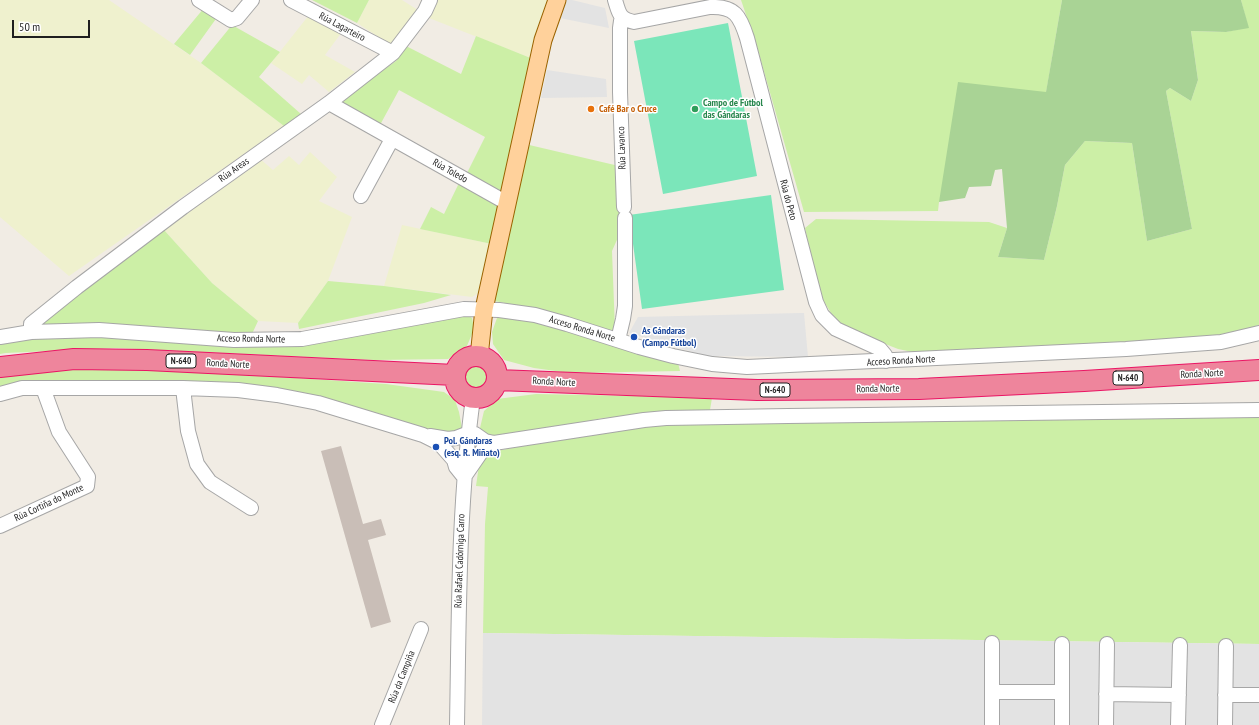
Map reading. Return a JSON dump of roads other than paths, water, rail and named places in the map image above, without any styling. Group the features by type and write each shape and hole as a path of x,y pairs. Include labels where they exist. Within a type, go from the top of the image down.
{"highway":[{"path":"479,357 491,362 497,374 497,380 491,392 486,396 473,398 467,396 458,388 455,375 461,363 466,359 479,357"},
{"name":"Ronda Norte","path":"0,367 74,359 147,360 455,375"},
{"name":"Ronda Norte","path":"497,380 757,390 911,389 1084,381 1259,370"}],"main road":[{"path":"479,357 484,309 507,203 543,40 557,0"}],"street":[{"path":"199,0 231,20 237,18 252,0"},
{"name":"Rúa Lagarteiro","path":"291,0 392,53"},
{"name":"Rúa Areas","path":"31,332 31,324 77,287 183,207 329,103 392,53 425,11 430,0"},
{"path":"615,0 621,16"},
{"name":"Rúa do Peto","path":"621,16 634,22 710,7 724,7 730,5 744,26 816,302 822,314 836,329 880,349 886,361"},
{"name":"Rúa Lavanco","path":"618,340 625,306 620,92 621,16"},
{"name":"Rúa Toledo","path":"329,103 507,203"},
{"path":"361,196 392,138"},
{"name":"Acceso Ronda Norte","path":"0,337 31,332 98,330 196,336 234,340 302,339 449,311 484,309 535,315 659,352 712,364 747,367 1119,350 1221,342 1259,333"},
{"path":"0,394 22,388 183,388 244,391 278,395 318,403 423,435 448,439 456,438 469,433 475,434 486,441 494,443"},
{"name":"Rúa Cortiña do Monte","path":"0,526 80,491 87,486 88,477 59,432 43,388"},
{"path":"183,388 188,431 196,464 210,482 251,508"},
{"name":"Rúa Rafael Cadórniga Carro","path":"457,725 459,580 464,477 473,398"},
{"path":"423,435 439,443 454,460 456,467 464,477 484,448 494,443 629,422 666,418 1259,410"},
{"name":"Rúa da Campiña","path":"382,725 421,628"},
{"path":"992,643 992,725"},
{"path":"1062,644 1062,725"},
{"path":"1106,725 1107,644"},
{"path":"1178,725 1180,645"},
{"path":"1225,725 1226,646"},
{"path":"992,692 1062,692"},
{"path":"1106,694 1179,695"},
{"path":"1225,695 1259,695"}],"place":[{"name":"Café Bar o Cruce","path":"591,109"},
{"name":"Campo de Fútbol das Gándaras","path":"695,109"},
{"name":"As Gándaras (Campo Fútbol)","path":"634,337"},
{"name":"Pol. Gándaras (esq. R. Miñato)","path":"436,447"}]}
